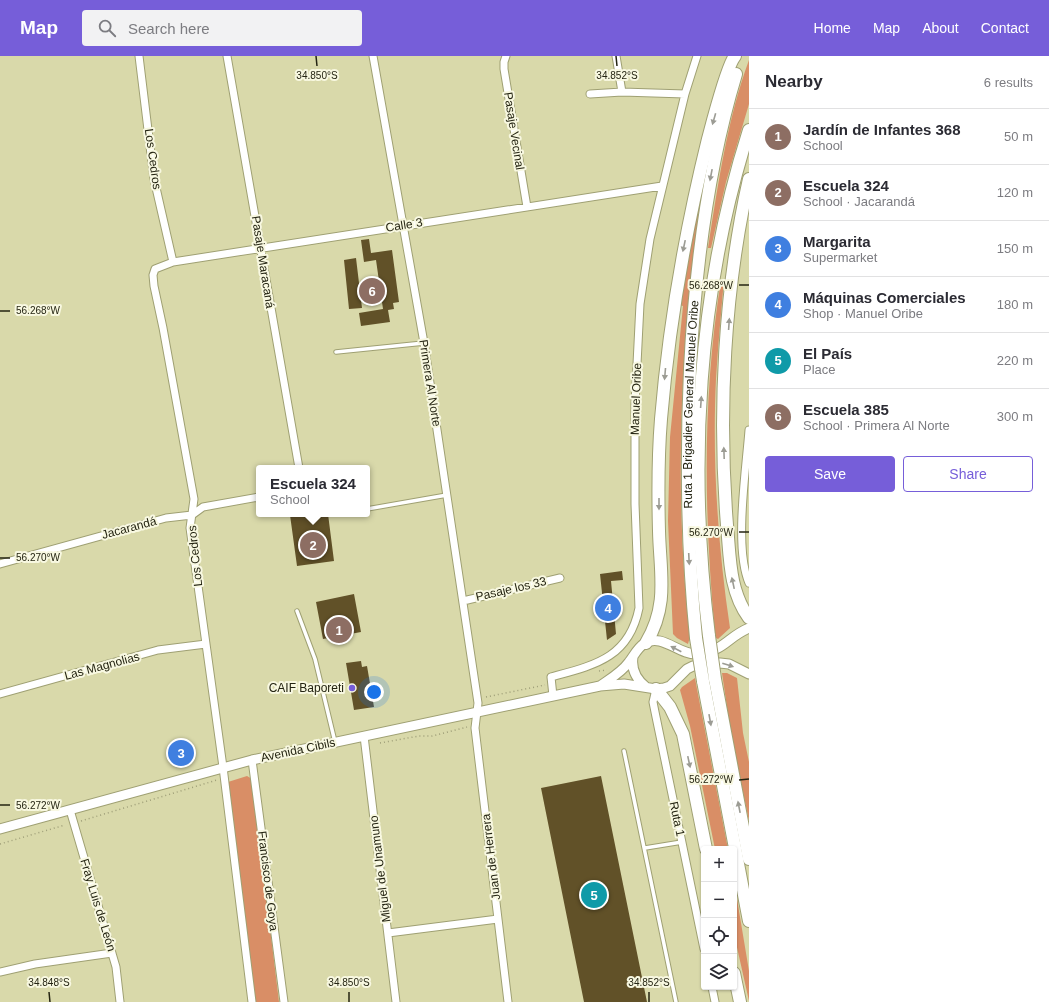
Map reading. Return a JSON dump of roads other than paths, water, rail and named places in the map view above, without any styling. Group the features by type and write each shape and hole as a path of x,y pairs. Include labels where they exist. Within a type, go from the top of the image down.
{"highway":[{"path":"646,643 656,624 661,603 659,490 661,437 672,318 682,254 700,171 722,91 735,56"},
{"name":"Ruta 1 Brigadier General Manuel Oribe","path":"741,56 724,116 710,181 701,245 692,341 688,420 687,492 690,567 696,638 709,680 749,859"},
{"name":"Ruta 1 Brigadier General Manuel Oribe","path":"749,130 733,188 718,254 705,342 700,416 698,492 700,537 709,636 709,680 749,921"},
{"path":"749,179 739,234 731,296 723,422 726,508 732,576 741,607 749,618"},
{"path":"651,688 673,712 683,734 705,846"},
{"path":"737,988 740,1002"}],"street":[{"name":"Los Cedros","path":"139,56 154,179 173,262"},
{"name":"Pasaje Maracaná","path":"226,56 298,465"},
{"name":"Primera Al Norte","path":"373,56 424,343 478,702 477,712"},
{"name":"Pasaje Vecinal","path":"506,56 504,69 527,207"},
{"path":"616,56 622,92"},
{"name":"Manuel Oribe","path":"553,696 550,677 593,665 612,655 628,638 637,617 639,601 635,504 635,404 640,304 650,239 662,186 685,94 697,56"},
{"path":"590,94 622,92 685,94"},
{"name":"Calle 3","path":"153,275 155,269 173,262 403,225 662,186"},
{"name":"Los Cedros","path":"153,275 194,499 190,528 223,767"},
{"path":"749,430 742,522 745,573 749,583"},
{"name":"Jacarandá","path":"0,564 166,518 192,515 203,508 256,498"},
{"name":"Pasaje los 33","path":"463,601 560,578"},
{"path":"646,643 655,641 664,642 683,652 696,654 718,649 740,632 749,628"},
{"name":"Avenida Cibils","path":"600,686 622,669 646,643"},
{"name":"Las Magnolias","path":"0,694 158,650 206,644"},
{"path":"634,655 632,663 635,675 651,688"},
{"name":"Avenida Cibils","path":"0,829 223,767 335,742 600,686 624,684 651,688 670,686 687,669 693,666 724,663 749,674"},
{"name":"Ruta 1","path":"651,688 701,934"},
{"name":"Juan de Herrera","path":"477,712 475,728 508,1002"},
{"name":"Miguel de Unamuno","path":"364,736 396,1002"},
{"name":"Francisco de Goya","path":"252,760 284,1002"},
{"path":"223,767 252,1002"},
{"name":"Fray Luis de León","path":"70,810 116,967 120,1002"},
{"path":"388,933 498,919"},
{"path":"0,972 35,964 112,953"},
{"path":"713,990 715,1002"}],"lane":[{"path":"336,352 424,343"},
{"path":"370,508 447,495"},
{"path":"297,611 315,659 335,742"},
{"path":"624,751 676,1002"},
{"path":"645,848 682,842"}],"place":[{"name":"Escuela 385","path":"372,291"},
{"name":"Escuela 324","path":"313,545"},
{"name":"Máquinas Comerciales","path":"608,608"},
{"name":"Jardín de Infantes 368","path":"339,630"},
{"name":"CAIF Baporeti","path":"352,688"},
{"name":"Margarita","path":"181,753"},
{"name":"El País","path":"594,895"}]}
